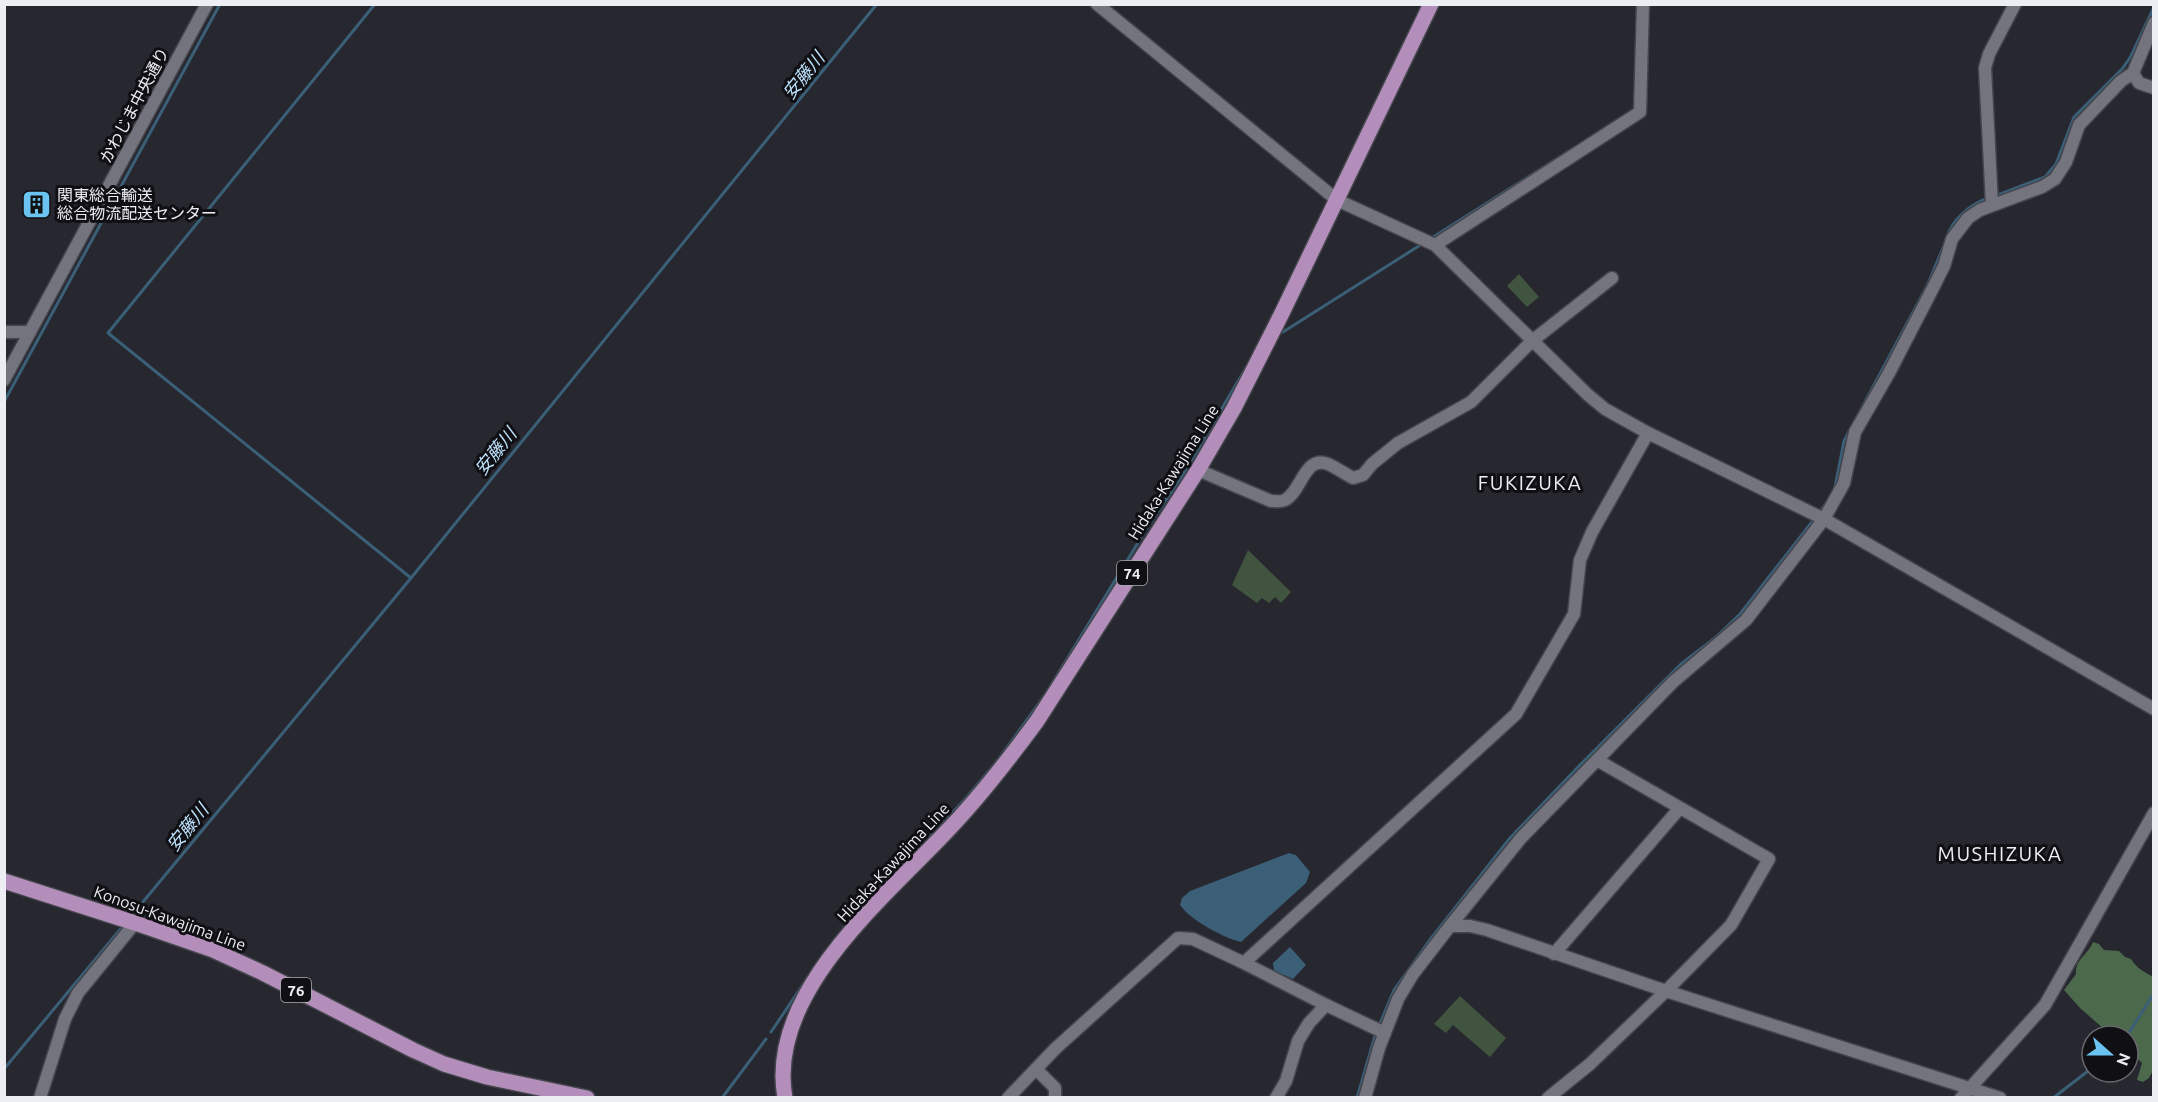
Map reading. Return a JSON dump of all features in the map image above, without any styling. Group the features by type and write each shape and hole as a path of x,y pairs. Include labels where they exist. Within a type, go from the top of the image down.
{"main road":[{"name":"Hidaka-Kawajima Line","path":"785,1098 782,1081 783,1055 795,1015 807,992 845,939 966,811 1037,721 1198,470 1234,408 1431,4"},
{"name":"Konosu-Kawajima Line","path":"4,881 135,923 234,960 444,1064 487,1077 587,1098"}],"street":[{"name":"かわじま中央通り","path":"4,380 207,4"},
{"path":"1097,4 1337,200 1435,245 1605,409 1648,433 1824,519 2154,709"},
{"path":"1435,245 1640,112 1643,4"},
{"path":"1992,205 1985,68 1989,54 2014,4"},
{"path":"1365,1098 1398,999 1450,926 1521,838 1673,682 1746,620 1824,519 1844,483 1855,432 1934,288 1944,266 1952,239 1968,218 1992,205 2042,187 2055,179 2066,162 2079,125 2121,81 2133,74 2154,23"},
{"path":"2133,74 2139,83 2154,88"},
{"path":"1198,470 1271,501 1283,501 1293,494 1310,466 1318,463 1327,464 1353,478 1363,476 1372,464 1398,443 1471,402 1532,341 1612,278"},
{"path":"4,332 30,332"},
{"path":"1242,962 1516,714 1574,614 1580,560 1592,532 1648,433"},
{"path":"1548,1098 1590,1064 1731,925 1769,860 1597,760"},
{"path":"1554,954 1679,809"},
{"path":"1961,1098 2045,1005 2154,813"},
{"path":"40,1098 65,1020 78,993 135,923"},
{"path":"1450,926 1478,928 2000,1098"},
{"path":"1008,1098 1056,1048 1178,938 1193,939 1385,1033"},
{"path":"1276,1098 1286,1081 1298,1041 1309,1023 1326,1005"},
{"path":"1036,1070 1055,1088 1054,1098"}],"green space":[{"path":"1519,274 1539,297 1527,307 1507,286"},
{"path":"1248,550 1291,592 1281,603 1275,597 1269,603 1262,598 1257,603 1232,585"},
{"path":"2093,942 2099,944 2104,950 2119,951 2153,977 2153,1070 2149,1078 2143,1082 2140,1081 2142,1063 2140,1061 2140,1024 2098,1024 2064,990 2076,974 2078,964"},
{"path":"1460,996 1506,1038 1490,1057 1453,1025 1446,1033 1434,1024"}],"water":[{"path":"1289,853 1296,855 1310,872 1306,883 1241,942 1208,928 1191,917 1180,905 1182,898 1190,891"},
{"path":"1290,947 1306,965 1293,979 1274,971 1273,963"}],"waterway":[{"path":"4,402 220,4"},
{"path":"375,4 108,333 411,578"},
{"name":"安藤川","path":"133,914 411,578 877,4"},
{"path":"1995,196 2045,177 2056,164 2074,117 2123,68 2154,7"},
{"path":"1430,239 1569,151"},
{"path":"1947,237 1953,224 1963,213 1988,198"},
{"path":"1835,487 1844,441 1927,286 1945,243"},
{"path":"1283,332 1422,244"},
{"path":"914,854 998,760 1045,695 1147,528 1182,476 1247,366"},
{"path":"1819,513 1828,501"},
{"path":"1379,1026 1394,990 1429,941 1510,838 1681,664 1716,637 1740,614 1815,518"},
{"path":"860,910 884,885"},
{"name":"安藤川","path":"4,1069 123,926"},
{"path":"771,1032 808,977"},
{"path":"2135,1024 2154,993"},
{"path":"1357,1098 1376,1032"},
{"path":"722,1098 766,1039"},
{"path":"2053,1098 2080,1077"}],"place":[{"name":"関東総合輸送 総合物流配送センター","path":"36,204"}],"district":[{"name":"FUKIZUKA","path":"1530,482"},
{"name":"MUSHIZUKA","path":"2000,853"}]}
